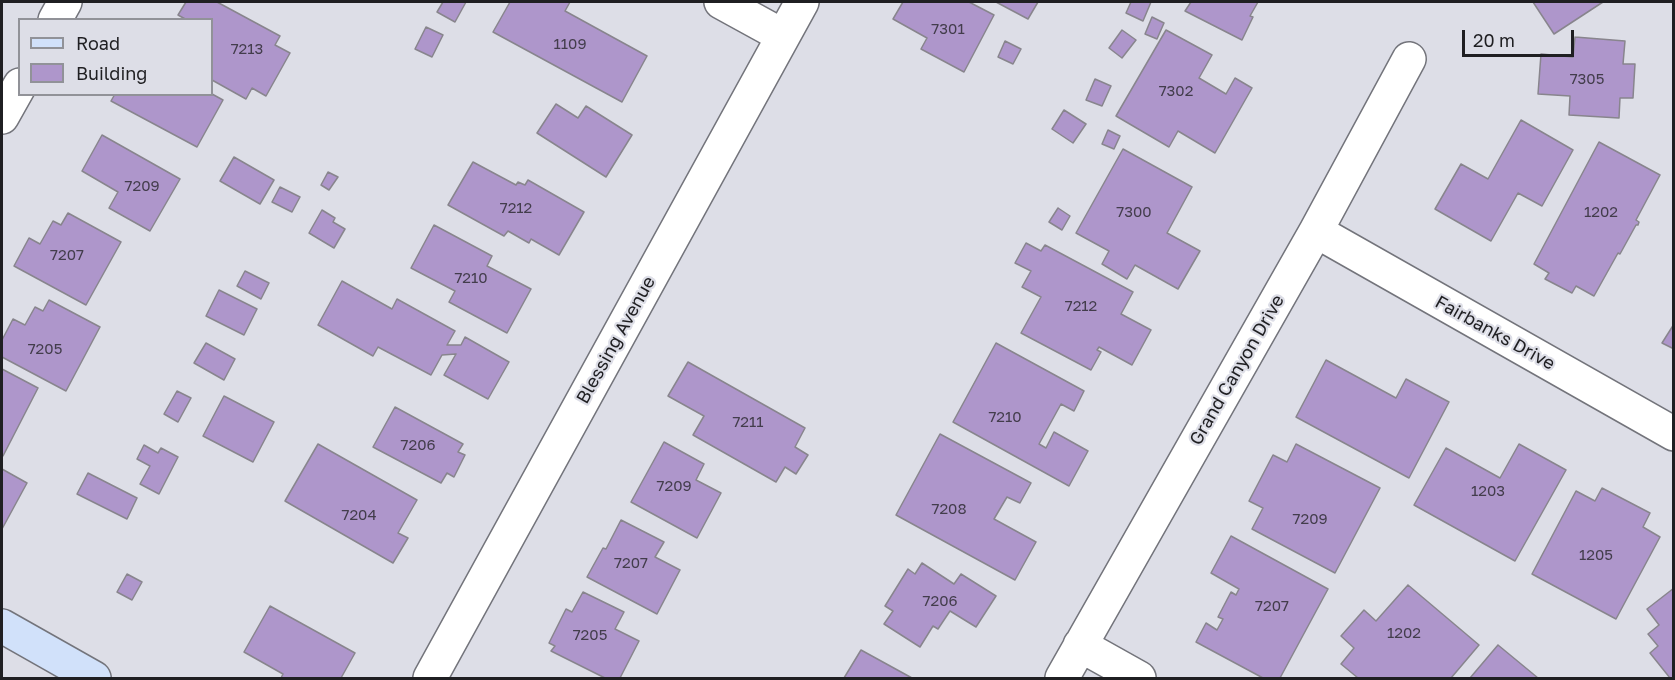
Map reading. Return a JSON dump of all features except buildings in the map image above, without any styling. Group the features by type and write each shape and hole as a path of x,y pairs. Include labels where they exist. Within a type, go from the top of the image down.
{"street":[{"path":"56,18 65,2"},
{"path":"721,2 783,36"},
{"name":"Blessing Avenue","path":"430,678 802,2"},
{"name":"Grand Canyon Drive","path":"1062,678 1316,231 1409,59"},
{"path":"2,117 18,89"},
{"name":"Fairbanks Drive","path":"1316,231 1674,434"},
{"path":"2,626 94,678"},
{"path":"1080,645 1139,678"}]}
